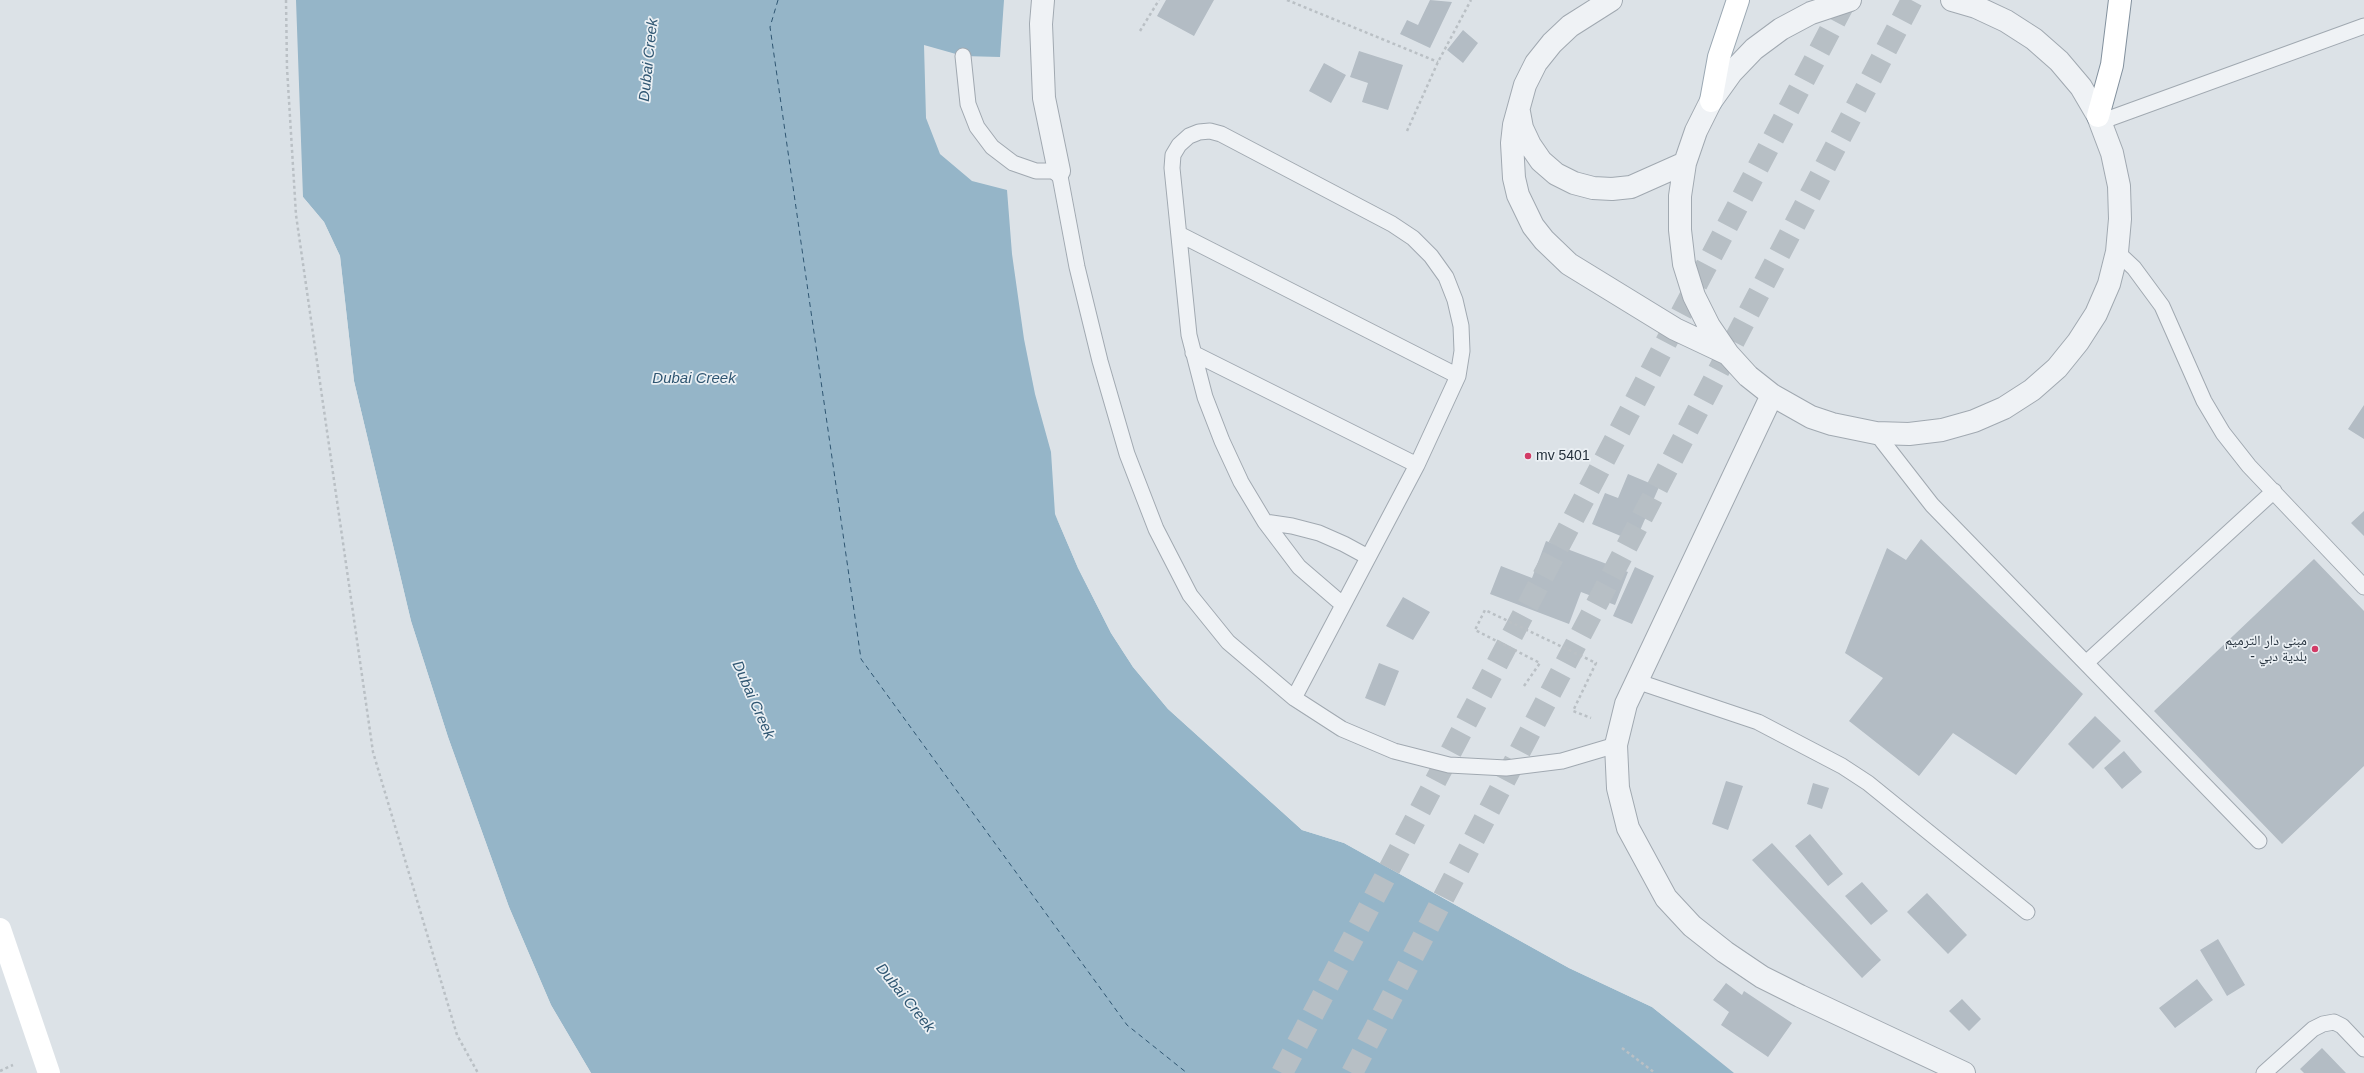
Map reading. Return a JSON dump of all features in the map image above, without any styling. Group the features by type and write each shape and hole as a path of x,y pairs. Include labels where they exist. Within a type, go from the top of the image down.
{"main road":[{"path":"1711,100 1719,56 1738,0"},
{"path":"2099,119 2112,65 2120,0"},
{"path":"0,930 48,1073"},
{"path":"0,956 21,996"}],"street":[{"path":"1043,0 1041,24 1044,98 1059,171"},
{"path":"1611,0 1570,26 1552,43 1536,63 1525,85 1518,108 1512,143 1514,178 1525,211 1544,240 1569,264 1675,329 1728,354"},
{"path":"1850,0 1811,13 1781,29 1754,49 1731,73 1711,100 1696,131 1685,163 1680,203 1680,230 1684,264 1694,296 1709,326 1728,354 1748,376 1772,395 1811,417 1854,430 1876,433 1909,434 1942,430 1961,425 2004,408 2032,390 2057,368 2078,342 2096,314 2109,284 2117,252 2120,219 2119,186 2112,153 2099,119 2081,87 2059,61 2034,39 2006,20 1976,7 1952,0"},
{"path":"1518,108 1522,128 1530,145 1541,161 1556,174 1574,183 1593,188 1612,189 1632,187 1685,163"},
{"path":"1772,395 1626,704 1618,737 1618,788 1628,828 1666,898 1692,926 1762,977 1964,1073"}],"lane":[{"path":"2099,119 2364,26"},
{"path":"963,56 968,104 977,128 992,147 1013,162 1036,171 1059,171 1076,267 1100,361 1127,454 1156,529 1190,595 1228,642 1294,698 1348,732 1394,751 1449,765 1506,768 1562,761 1618,737"},
{"path":"1294,698 1416,465 1458,376 1462,351 1460,320 1455,300 1446,277 1431,256 1413,238 1392,224 1221,134 1210,131 1189,136 1179,145 1173,155 1172,168 1189,335 1205,397 1222,441 1242,482 1265,522 1299,567 1342,604"},
{"path":"1179,234 1458,376"},
{"path":"2117,252 2134,268 2162,306 2204,401 2223,433 2249,466 2364,587"},
{"path":"1193,352 1416,465"},
{"path":"1876,433 1932,505 2258,841"},
{"path":"2086,663 2274,491"},
{"path":"1265,522 1292,526 1319,534 1368,557"},
{"path":"1636,681 1758,722 1842,766 1868,783 2027,912"},
{"path":"2264,1073 2313,1029 2323,1024 2334,1022 2342,1026 2364,1049"}],"path":[{"path":"286,0 287,68 296,215 373,752 457,1035 478,1073"},
{"path":"1140,31 1159,0"},
{"path":"1287,0 1438,62"},
{"path":"1407,131 1438,62 1471,0"},
{"path":"1524,686 1540,663 1475,630 1486,610 1596,663 1573,711 1618,737"},
{"path":"1622,1048 1655,1073"}],"water":[{"name":"Dubai Creek","path":"296,0 1004,0 1000,57 963,56 924,45 926,118 940,154 972,181 1007,190 1012,254 1024,339 1035,394 1051,452 1055,514 1078,568 1111,633 1133,667 1168,709 1302,830 1344,843 1569,968 1652,1007 1734,1073 591,1073 551,1005 509,907 448,737 411,621 354,381 340,256 324,222 303,197"}],"pier":[{"path":"303,197 324,222 340,256 354,381 411,621 448,737 509,907 551,1005 591,1073 589,1073 549,1006 507,908 446,737 410,622 352,381 338,257 322,223 303,200"},
{"path":"1055,514 1112,632 1134,666 1170,707 1303,828 1345,841 1570,966 1653,1006 1736,1073 1652,1007 1569,968 1344,843 1302,830 1168,709 1133,667 1111,633 1078,568"}],"building":[{"path":"1166,0 1214,0 1194,36 1157,16"},
{"path":"1430,0 1452,2 1430,48 1400,34 1407,20 1418,25"},
{"path":"1463,30 1478,43 1463,63 1447,50"},
{"path":"1359,51 1403,65 1388,110 1362,102 1368,83 1350,77"},
{"path":"1324,63 1346,75 1331,103 1309,91"},
{"path":"2364,405 2364,439 2348,429"},
{"path":"1628,474 1659,487 1635,542 1592,524 1605,493 1618,498"},
{"path":"2364,511 2364,536 2351,523"},
{"path":"1921,539 2083,694 2016,775 1953,733 1919,776 1849,721 1883,678 1845,653 1887,548 1906,560"},
{"path":"1546,541 1628,572 1615,605 1581,592 1569,624 1490,594 1501,566 1532,578"},
{"path":"2314,559 2364,611 2364,766 2282,844 2154,711"},
{"path":"1635,567 1654,576 1632,624 1613,616"},
{"path":"1403,597 1430,612 1413,640 1386,626"},
{"path":"1379,663 1399,671 1385,706 1365,698"},
{"path":"2095,716 2121,741 2093,769 2068,744"},
{"path":"2124,751 2142,772 2122,789 2104,768"},
{"path":"1726,781 1743,786 1728,830 1712,824"},
{"path":"1813,783 1829,788 1822,809 1807,804"},
{"path":"1810,834 1843,874 1828,886 1795,846"},
{"path":"1772,843 1881,960 1862,978 1752,860"},
{"path":"1862,882 1888,911 1871,925 1845,896"},
{"path":"1927,893 1967,935 1948,954 1907,912"},
{"path":"2218,939 2245,985 2227,996 2200,950"},
{"path":"2197,979 2213,1000 2175,1028 2159,1008"},
{"path":"1726,983 1742,995 1744,991 1792,1023 1768,1057 1721,1025 1729,1012 1713,1000"},
{"path":"1962,999 1981,1019 1969,1031 1949,1011"},
{"path":"2322,1048 2346,1073 2304,1073 2300,1069"}],"ferry route":[{"path":"778,0 770,27 861,659 1127,1025 1187,1073"}],"tunnel":[{"path":"1282,1073 1846,0"},
{"path":"1352,1073 1912,0"}],"place":[{"name":"mv 5401","path":"1528,456"},
{"name":"مبنى دار الترميم - بلدية دبي","path":"2315,649"}]}
